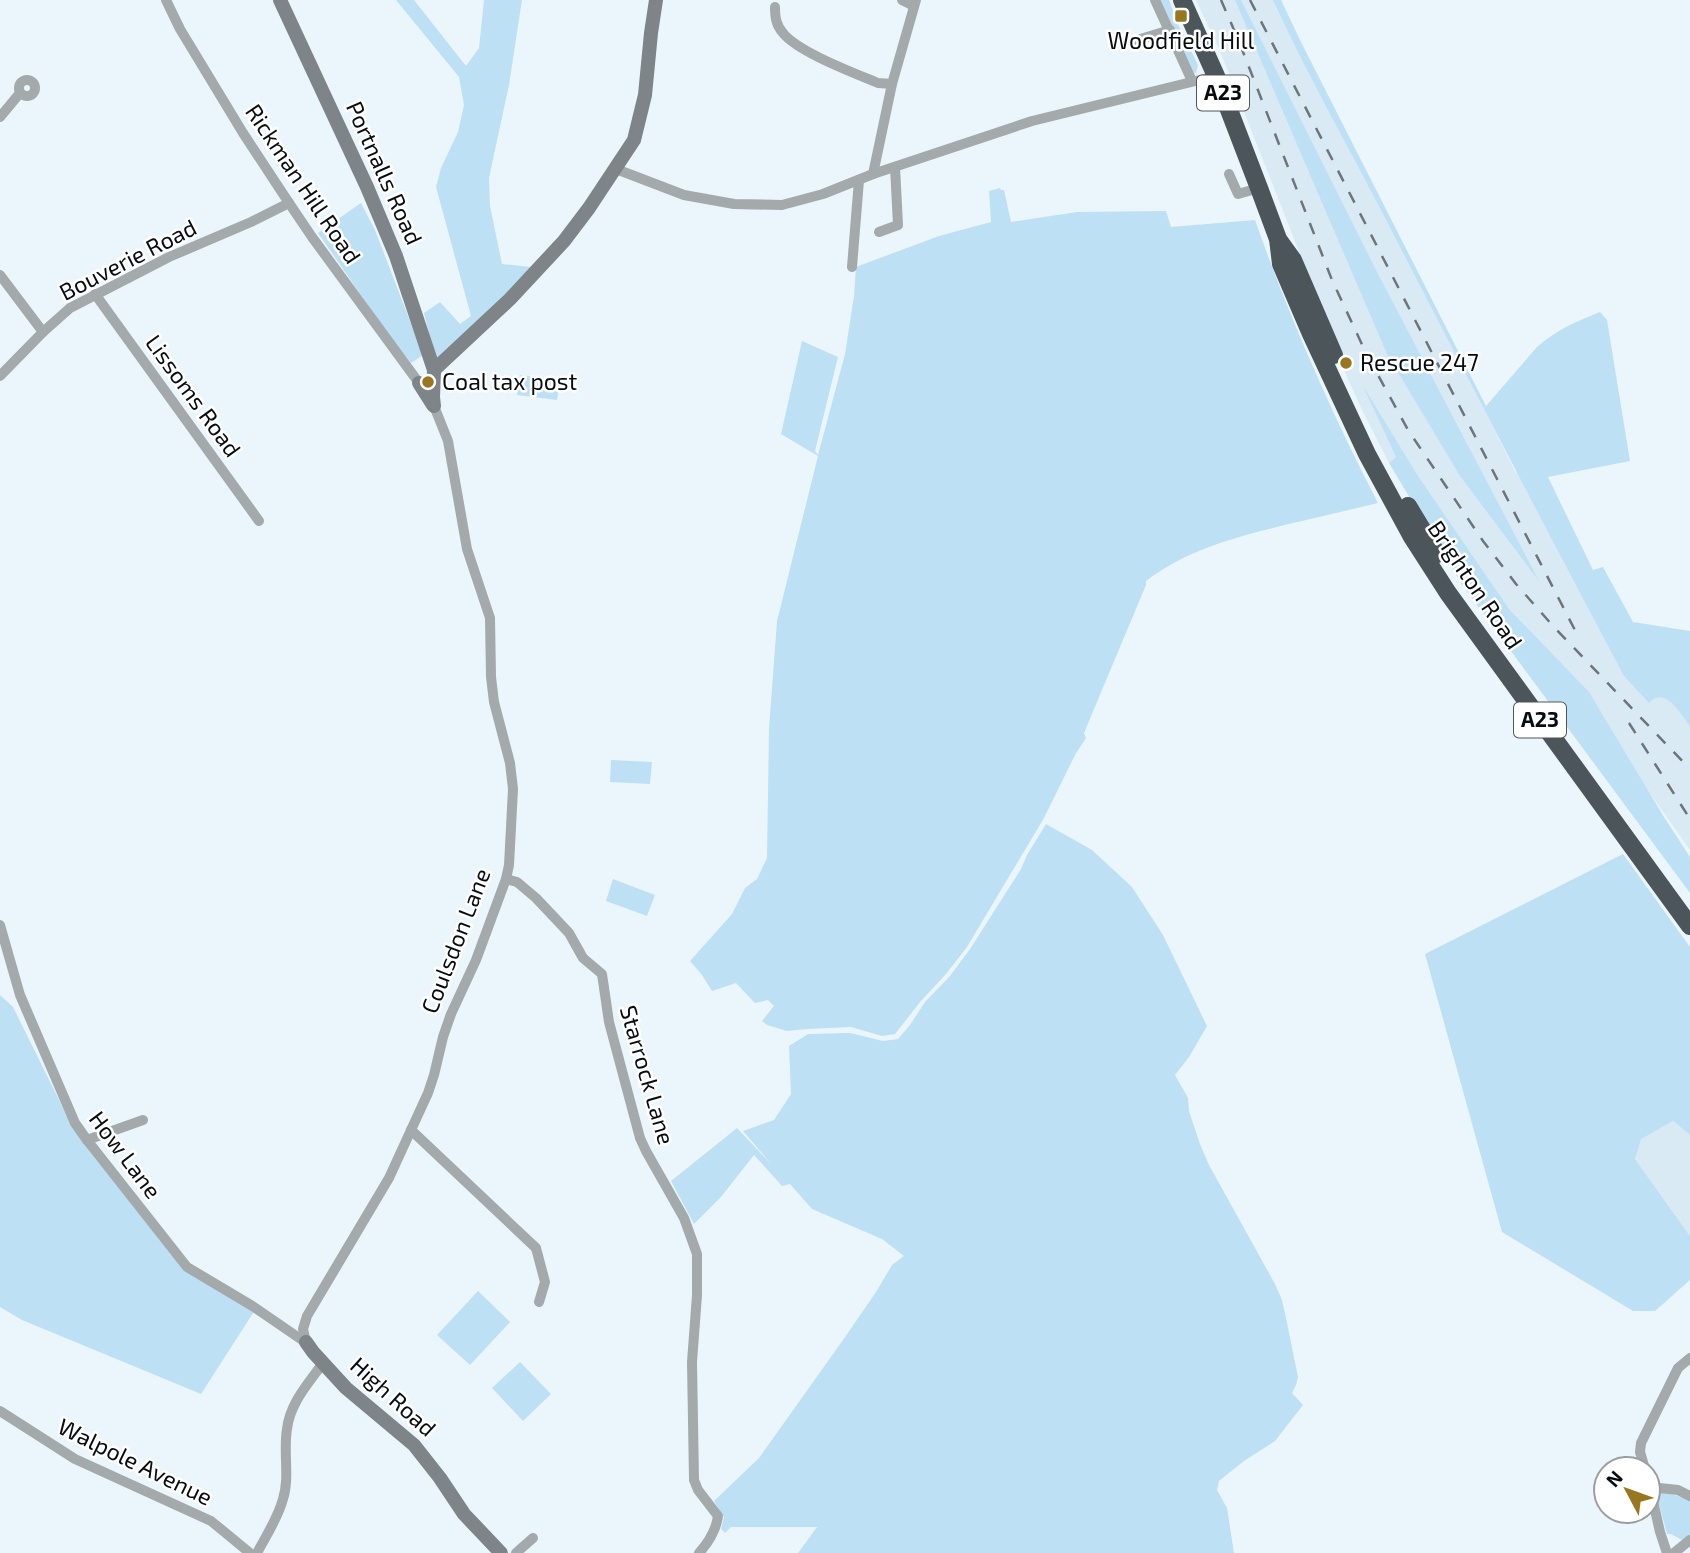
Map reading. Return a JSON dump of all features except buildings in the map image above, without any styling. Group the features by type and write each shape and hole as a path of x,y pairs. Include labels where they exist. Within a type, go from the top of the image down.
{"highway":[{"name":"Brighton Road","path":"1182,0 1216,76 1259,188 1278,239 1281,264 1367,454 1412,537 1448,593 1690,926"},
{"name":"Brighton Road","path":"1278,239 1293,260 1375,449 1456,586 1690,907"}],"street":[{"name":"Rickman Hill Road","path":"166,0 180,29 243,133 289,203 419,383"},
{"name":"Portnalls Road","path":"280,0 391,244 434,370"},
{"path":"434,370 510,299 564,241 634,140 645,95 656,0"},
{"path":"873,174 892,83 915,3 902,0"},
{"path":"1156,0 1192,81"},
{"path":"775,7 776,21 784,34 797,45 877,83 892,83"},
{"path":"1134,41 1170,30"},
{"path":"616,169 684,195 734,204 782,205 822,194 873,174 1032,121 1216,76"},
{"path":"0,117 20,93"},
{"path":"879,232 898,225 895,167"},
{"path":"1229,174 1238,194 1259,188"},
{"path":"852,267 859,180"},
{"name":"Bouverie Road","path":"0,376 70,308 169,257 289,203"},
{"path":"0,275 43,332"},
{"name":"Lissoms Road","path":"95,294 259,521"},
{"name":"Coulsdon Lane","path":"434,370 434,406"},
{"name":"Coulsdon Lane","path":"306,1342 303,1329 307,1316 389,1178 431,1084 451,1014 476,960 509,865 513,789 510,763 494,702 489,618 467,549 448,441 434,406 419,383"},
{"name":"Starrock Lane","path":"506,878 517,882 536,898 569,933 583,958 602,974 609,1022 640,1138 684,1218 696,1254 697,1295 692,1362 694,1480 718,1517 709,1542 699,1553"},
{"name":"How Lane","path":"0,925 20,995 75,1123 87,1140 187,1267 306,1342"},
{"path":"87,1140 143,1120"},
{"path":"411,1130 536,1248 545,1282 539,1302"},
{"name":"High Road","path":"306,1342 346,1388 414,1445 464,1514 501,1553"},
{"path":"1641,1455 1641,1443 1678,1368 1690,1358"},
{"path":"257,1553 284,1496 286,1431 292,1410 323,1363"},
{"name":"Walpole Avenue","path":"0,1411 75,1460 211,1521 250,1553"},
{"path":"1662,1486 1690,1496"},
{"path":"1658,1525 1667,1553"},
{"path":"516,1553 533,1538"},
{"path":"1674,1553 1690,1540"}],"shaded area":[{"path":"396,0 414,0 466,66 479,48 484,0 522,0 509,85 489,178 490,206 502,264 531,267 505,297 436,361 424,313 440,302 460,324 471,316 436,187 441,168 458,132 464,105 459,77"},
{"path":"1158,0 1169,0 1198,65 1196,73 1193,74"},
{"path":"1196,0 1278,0 1515,471 1690,696 1690,850 1582,697 1502,610 1395,458 1389,463 1338,357 1220,51"},
{"path":"1235,0 1241,0 1377,272 1539,581 1460,476 1387,354"},
{"path":"1273,0 1281,0 1486,406 1537,347 1552,336 1600,312 1607,320 1630,461 1548,477 1593,570 1603,567 1633,622 1690,631 1690,726 1669,701 1659,697 1649,703 1624,676 1312,80"},
{"path":"1000,188 1004,190 1011,222 1077,212 1166,211 1171,227 1255,220 1312,364 1378,503 1214,545 1179,560 1146,581 1084,733 1086,738 1044,818 967,947 946,974 895,1034 882,1036 851,1027 787,1031 762,1021 774,1006 768,1000 755,1003 736,983 712,991 690,961 732,914 745,888 757,879 767,858 769,729 777,621 818,456 781,434 802,341 838,357 815,451 818,455 845,354 856,267 939,236 991,222 989,191"},
{"path":"361,203 375,230 423,355 411,363 318,233"},
{"path":"520,375 560,380 557,400 517,395"},
{"path":"1363,386 1418,476 1509,609 1589,692 1690,857 1690,893 1462,585 1389,463 1396,457"},
{"path":"611,760 652,762 650,784 610,782"},
{"path":"1046,824 1092,850 1132,887 1163,935 1207,1026 1175,1075 1188,1098 1189,1111 1209,1165 1282,1300 1298,1377 1292,1393 1303,1405 1275,1441 1219,1481 1217,1490 1227,1508 1234,1553 798,1553 817,1527 731,1527 725,1533 721,1529 724,1517 714,1501 759,1458 843,1340 892,1265 904,1256 882,1239 812,1209 790,1184 782,1186 754,1155 721,1197 694,1224 671,1181 737,1128 772,1165 743,1131 774,1120 791,1094 789,1046 808,1034 850,1033 883,1041 898,1039 970,949"},
{"path":"1623,854 1690,947 1690,1135 1673,1121 1641,1139 1635,1159 1690,1236 1690,1280 1655,1311 1633,1311 1502,1232 1425,954"},
{"path":"613,879 655,895 647,916 606,901"},
{"path":"0,995 13,1007 71,1124 187,1268 255,1310 201,1394 22,1320 0,1307"},
{"path":"1673,1121 1690,1135 1690,1236 1635,1159 1640,1139"},
{"path":"478,1291 510,1322 470,1365 437,1335"},
{"path":"520,1362 551,1394 523,1421 492,1388"},
{"path":"1662,1492 1690,1501 1690,1536 1682,1540 1667,1534 1662,1515"}],"railway":[{"path":"1221,0 1332,280 1366,353 1408,430 1483,541 1516,584 1690,769"},
{"path":"1250,0 1578,636"},
{"path":"1629,723 1690,819"}],"place":[{"name":"Woodfield Hill","path":"1181,16"},
{"name":"Rescue 247","path":"1346,363"},
{"name":"Coal tax post","path":"428,382"}]}
